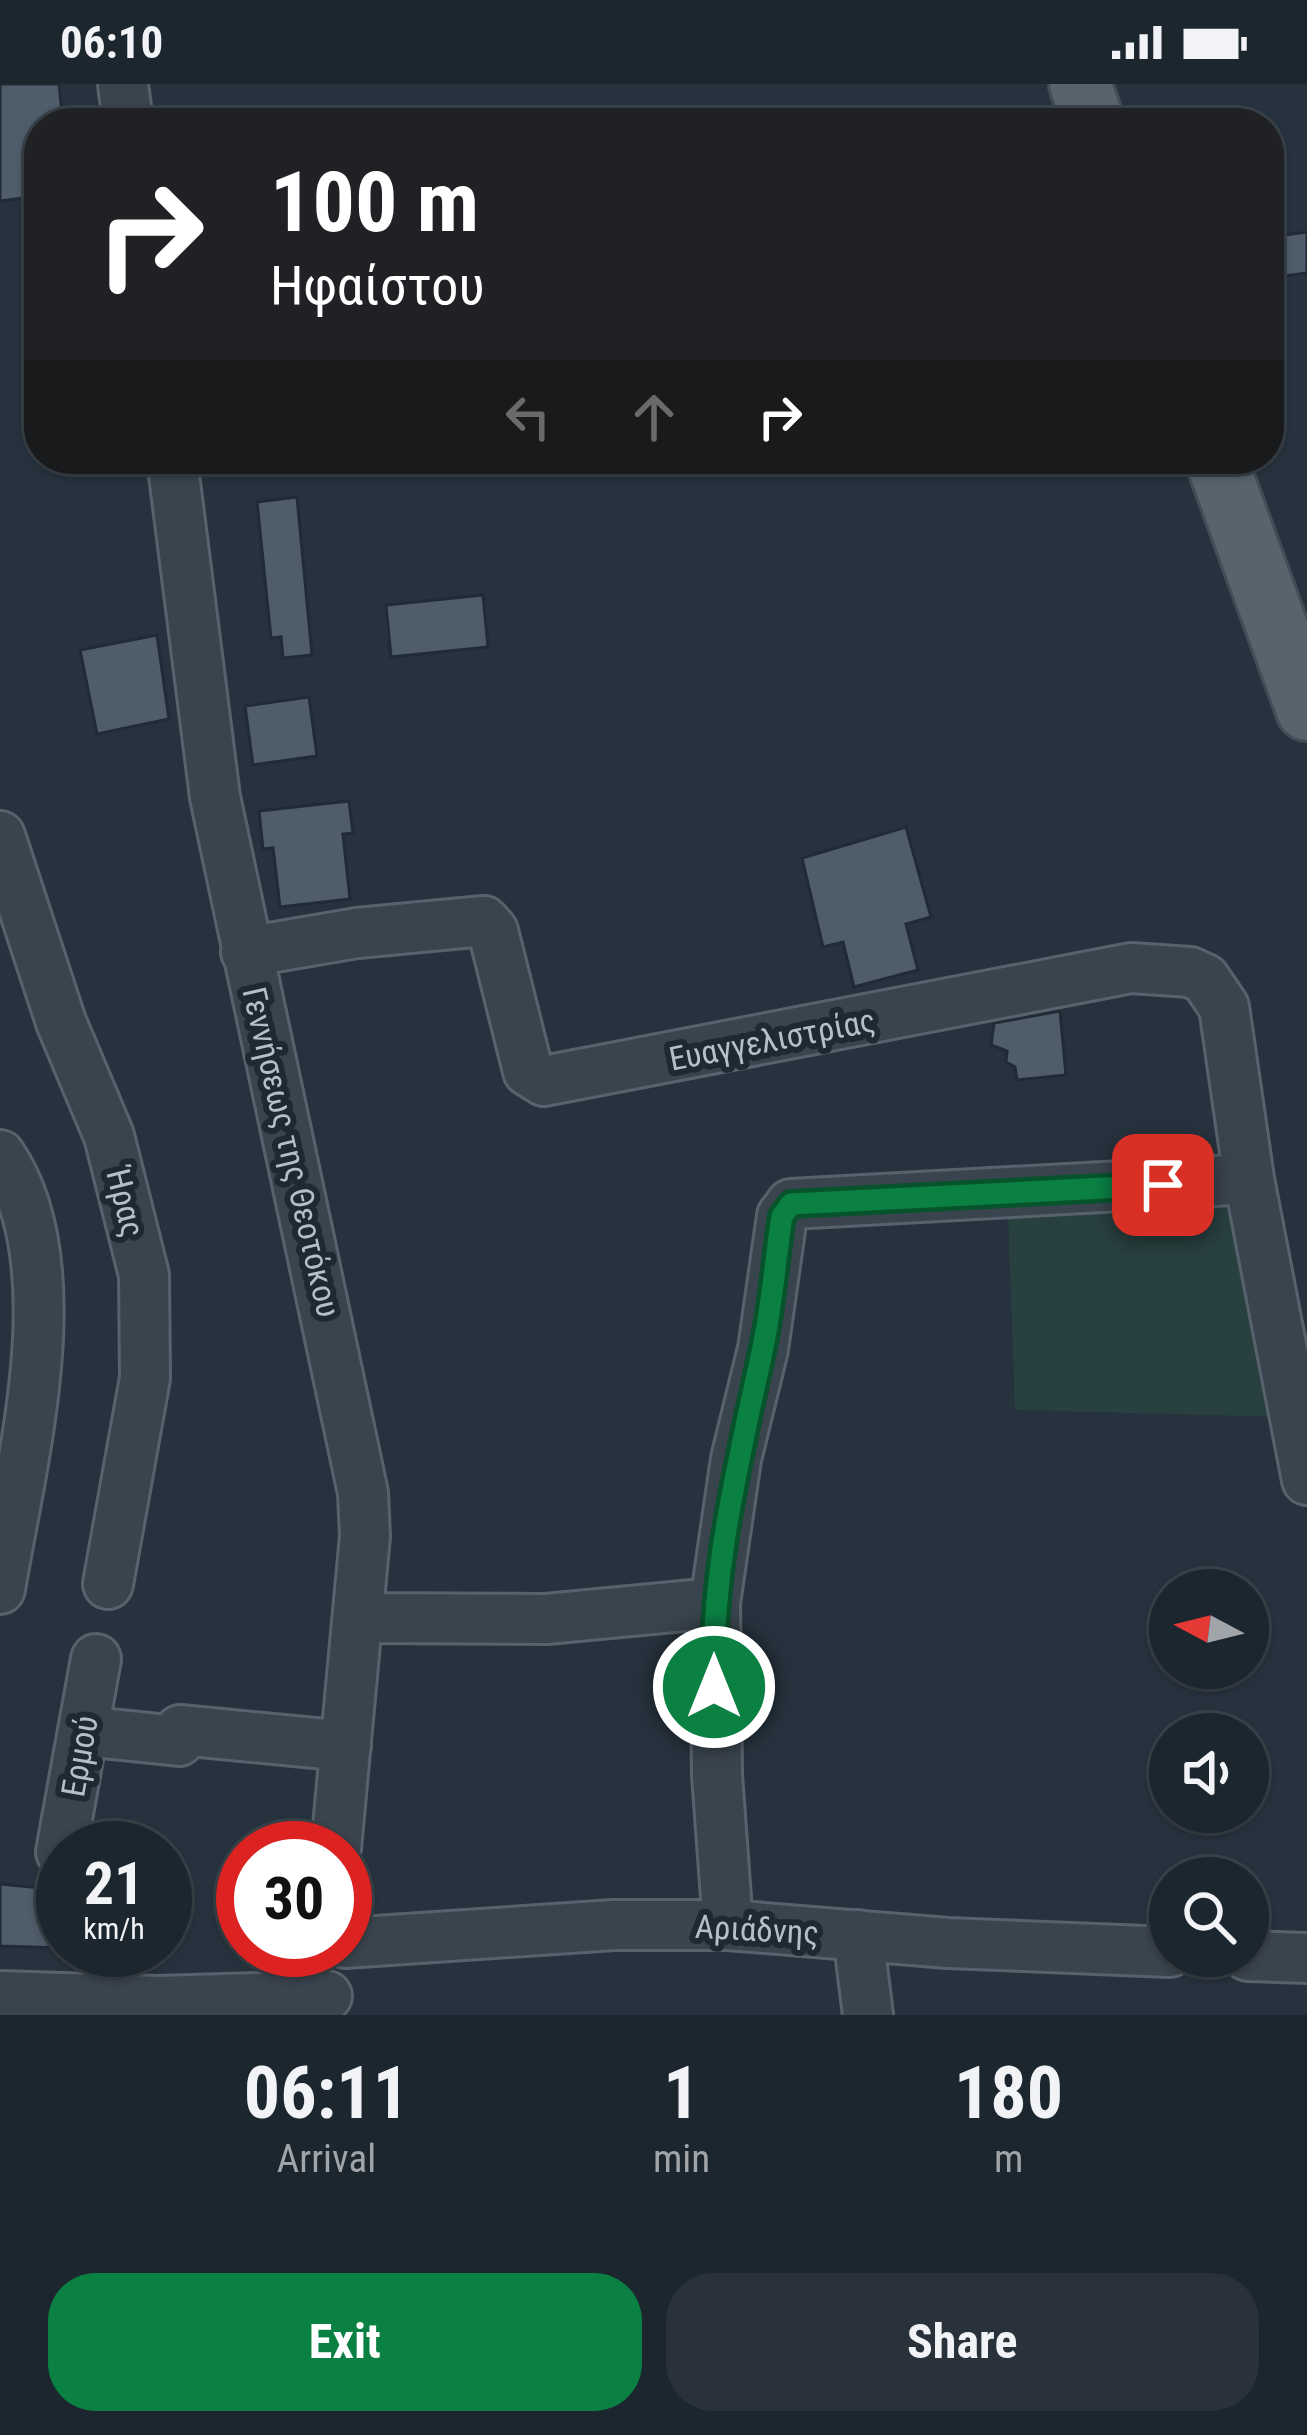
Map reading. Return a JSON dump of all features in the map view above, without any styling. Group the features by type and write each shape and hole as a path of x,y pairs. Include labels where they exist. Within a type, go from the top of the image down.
{"main road":[{"path":"1223,474 1296,642 1307,710"}],"street":[{"name":"Γεννήσεως της Θεοτόκου","path":"174,474 215,797 363,1493 358,1618 339,1821"},
{"name":"Ήρας","path":"0,836 61,1022 109,1136 144,1275 145,1378 108,1584"},
{"name":"Ευαγγελιστρίας","path":"247,952 357,933 484,921 493,931 528,1071 544,1082 1131,968 1190,972 1205,979 1224,1007 1249,1179"},
{"path":"0,1156 29,1219 36,1311 29,1411 0,1588"},
{"path":"728,1925 717,1775 715,1603 736,1460 763,1349 782,1216 791,1204 1249,1179 1307,1480"},
{"path":"358,1618 546,1619 715,1603"},
{"name":"Ερμού","path":"67,1821 96,1659"},
{"path":"83,1731 179,1742 180,1730 346,1746"},
{"name":"Αριάδνης","path":"372,1941 614,1925 728,1925 1149,1951"},
{"path":"858,1936 868,2015"},
{"path":"1269,1957 1307,1958"},
{"path":"0,1996 158,2001 330,1987"}],"green space":[{"path":"1233,1204 1280,1417 1015,1410 1008,1216"}],"building":[{"path":"0,84 59,84 61,108 24,108 24,198 0,201"},
{"path":"1307,232 1307,273 1284,276 1284,235"},
{"path":"297,497 312,655 283,658 281,637 271,638 257,502"},
{"path":"483,595 488,647 391,657 386,605"},
{"path":"157,635 169,719 97,734 80,650"},
{"path":"309,697 317,756 253,765 245,706"},
{"path":"349,801 353,833 343,834 350,899 280,907 273,848 263,849 259,811"},
{"path":"906,827 931,917 906,924 918,970 854,987 843,942 823,947 802,858"},
{"path":"1060,1011 1066,1075 1017,1080 1015,1067 1006,1062 1007,1051 991,1045 994,1023"},
{"path":"0,1884 36,1887 36,1947 0,1946"}],"route":[{"path":"714,1687 715,1603 736,1460 763,1349 782,1216 791,1204 1163,1185"}]}
